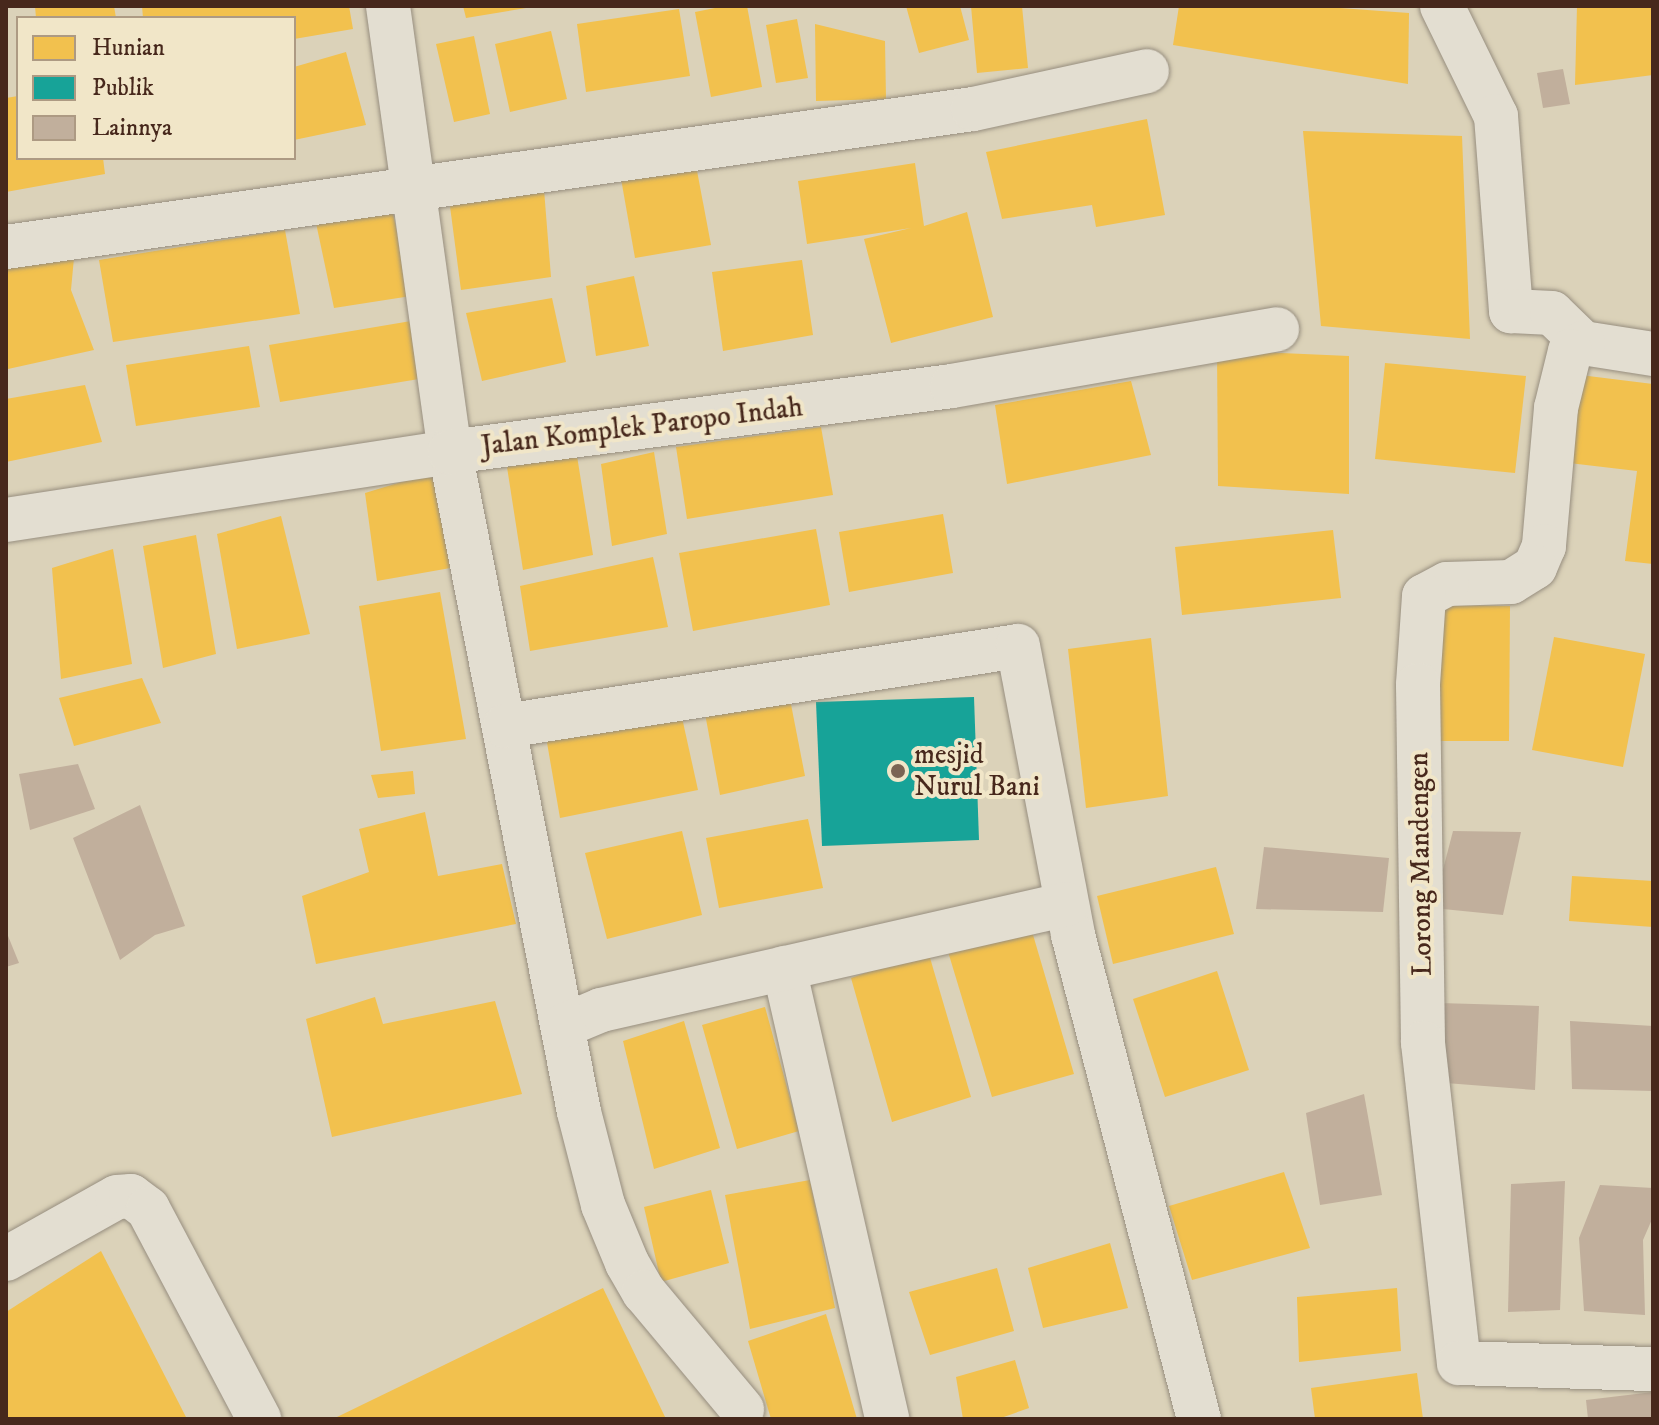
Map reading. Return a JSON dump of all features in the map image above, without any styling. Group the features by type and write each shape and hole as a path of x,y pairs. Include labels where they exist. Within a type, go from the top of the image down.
{"street":[{"path":"388,6 450,452 563,1026 603,1205 627,1263 644,1292 742,1409"},
{"path":"1442,6 1496,116 1511,311 1552,313 1583,343 1653,354"},
{"path":"6,247 973,109 1147,71"},
{"name":"Jalan Komplek Paropo Indah","path":"6,520 450,452 952,386 1277,329"},
{"name":"Lorong Mandengen","path":"1583,343 1570,351 1563,366 1544,546 1535,567 1511,582 1447,584 1424,596 1418,685 1423,1043 1459,1363 1653,1369"},
{"path":"505,726 1018,646 1066,904 1199,1419"},
{"path":"563,1026 601,1010 1066,904"},
{"path":"784,968 887,1419"},
{"path":"6,1259 117,1197 131,1196 148,1209 259,1419"}],"building: Hunian":[{"path":"35,6 114,6 116,16 36,16"},
{"path":"142,6 349,6 353,29 296,39 296,16 143,16"},
{"path":"463,6 526,6 526,8 466,18"},
{"path":"725,6 747,6 762,87 711,97 695,12"},
{"path":"906,6 960,6 969,40 919,53"},
{"path":"971,6 1022,6 1028,68 977,73"},
{"path":"1179,6 1312,6 1409,13 1408,84 1173,45"},
{"path":"1577,6 1653,6 1653,75 1575,85"},
{"path":"679,9 690,76 586,92 577,24"},
{"path":"797,19 808,78 776,83 766,25"},
{"path":"815,24 885,41 886,99 816,101"},
{"path":"551,31 567,99 510,112 495,44"},
{"path":"474,36 490,114 454,122 436,44"},
{"path":"346,52 366,125 296,140 296,66"},
{"path":"16,96 16,160 103,160 105,174 6,192 6,98"},
{"path":"1147,119 1165,215 1096,227 1092,205 1002,219 986,152"},
{"path":"1303,131 1462,136 1470,339 1321,326"},
{"path":"695,160 711,245 635,258 620,173"},
{"path":"915,163 924,226 967,212 993,317 891,343 864,239 911,228 807,244 798,181"},
{"path":"543,177 551,277 461,290 448,191"},
{"path":"392,209 411,296 334,308 316,223"},
{"path":"285,230 300,314 113,342 99,260"},
{"path":"75,247 71,290 94,350 8,369 6,260"},
{"path":"802,260 813,335 723,351 712,272"},
{"path":"634,276 649,346 596,356 586,286"},
{"path":"552,298 566,362 482,381 466,313"},
{"path":"411,321 425,378 280,402 269,345"},
{"path":"249,346 260,407 136,426 126,365"},
{"path":"1217,350 1349,356 1349,494 1218,486"},
{"path":"1385,363 1526,376 1515,473 1375,459"},
{"path":"1580,375 1653,384 1653,564 1625,561 1637,471 1569,463"},
{"path":"1131,381 1151,455 1007,484 995,405"},
{"path":"85,385 102,442 6,462 6,399"},
{"path":"821,427 833,495 687,519 676,447"},
{"path":"654,452 667,534 612,546 601,464"},
{"path":"577,456 593,555 523,570 507,467"},
{"path":"434,472 456,567 377,581 365,493"},
{"path":"943,514 953,573 849,592 839,532"},
{"path":"281,516 310,634 237,649 217,534"},
{"path":"816,529 830,605 693,631 679,553"},
{"path":"1333,530 1341,598 1182,615 1175,547"},
{"path":"196,535 216,654 163,668 143,546"},
{"path":"113,549 132,664 61,679 52,568"},
{"path":"653,557 668,627 530,651 520,586"},
{"path":"440,592 466,739 381,751 359,606"},
{"path":"1438,605 1510,606 1509,741 1436,741"},
{"path":"1554,637 1645,654 1623,767 1532,750"},
{"path":"1151,638 1168,796 1086,808 1068,649"},
{"path":"142,678 161,723 74,746 59,698"},
{"path":"788,689 805,776 720,795 704,708"},
{"path":"679,704 698,790 560,818 545,731"},
{"path":"413,771 415,794 378,798 371,775"},
{"path":"425,812 438,876 502,864 516,924 316,964 302,896 369,872 359,829"},
{"path":"808,819 823,888 719,908 706,838"},
{"path":"682,831 702,915 607,939 585,853"},
{"path":"1216,867 1234,934 1113,964 1097,896"},
{"path":"1572,876 1653,881 1653,927 1569,921"},
{"path":"1031,928 1074,1074 992,1097 946,945"},
{"path":"928,951 971,1097 892,1122 851,978"},
{"path":"1217,971 1249,1070 1165,1097 1133,999"},
{"path":"375,997 383,1024 495,1001 522,1094 332,1137 306,1019"},
{"path":"765,1007 799,1131 737,1149 702,1025"},
{"path":"684,1021 720,1148 654,1169 623,1041"},
{"path":"1284,1172 1310,1248 1192,1280 1169,1206"},
{"path":"810,1180 835,1308 750,1329 725,1195"},
{"path":"711,1190 729,1263 661,1282 644,1207"},
{"path":"1110,1243 1128,1308 1043,1328 1028,1268"},
{"path":"101,1251 187,1419 6,1419 6,1312"},
{"path":"997,1268 1014,1331 930,1355 909,1292"},
{"path":"603,1288 666,1419 337,1417"},
{"path":"1397,1288 1401,1351 1299,1362 1297,1297"},
{"path":"826,1314 857,1419 771,1419 748,1341"},
{"path":"1015,1360 1029,1408 998,1419 963,1419 956,1377"},
{"path":"1417,1373 1423,1419 1315,1419 1311,1388"}],"building: Publik":[{"name":"mesjid Nurul Bani","path":"974,697 979,840 822,846 816,702"}],"building: Lainnya":[{"path":"1563,69 1570,104 1543,108 1537,73"},
{"path":"78,764 95,809 30,830 19,774"},
{"path":"140,805 185,926 155,935 120,960 73,838"},
{"path":"1453,831 1521,832 1503,915 1433,908"},
{"path":"1264,847 1389,858 1383,912 1256,909"},
{"path":"6,931 19,963 6,967"},
{"path":"1439,1003 1539,1006 1535,1090 1433,1082"},
{"path":"1570,1021 1653,1026 1653,1091 1572,1089"},
{"path":"1364,1094 1382,1195 1320,1205 1306,1113"},
{"path":"1565,1181 1560,1310 1508,1312 1511,1184"},
{"path":"1600,1185 1653,1188 1653,1217 1643,1240 1645,1315 1584,1311 1579,1238"},
{"path":"1653,1392 1653,1419 1588,1419 1586,1400"}],"place":[{"name":"mesjid Nurul Bani","path":"898,771"}]}
